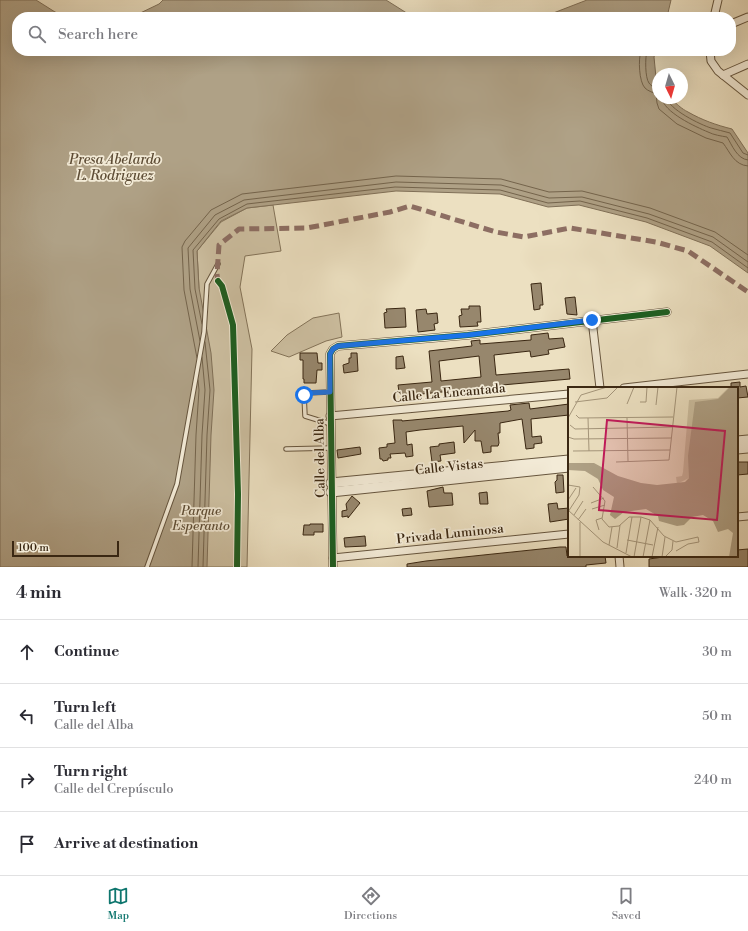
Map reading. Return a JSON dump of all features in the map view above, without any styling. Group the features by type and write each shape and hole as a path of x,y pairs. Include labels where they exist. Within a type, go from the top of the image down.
{"street":[{"path":"715,12 718,0"},
{"path":"736,22 748,17"},
{"path":"710,56 711,61 718,72 748,95"},
{"path":"723,75 748,64"},
{"path":"600,387 592,320 667,312"},
{"name":"Calle del Alba","path":"333,567 330,354 333,349 338,346 468,335 592,320"},
{"path":"633,387 748,374"},
{"name":"Calle La Encantada","path":"330,416 568,394"},
{"path":"738,441 748,440"},
{"path":"738,449 748,448"},
{"name":"Calle Vistas","path":"331,487 514,469 568,460"},
{"name":"Calle Vistas","path":"514,469 568,467"},
{"path":"738,517 748,516"},
{"name":"Privada Luminosa","path":"333,558 568,534"},
{"path":"619,557 620,567"}],"lane":[{"path":"147,567 177,484 204,332 207,284 218,264"},
{"path":"330,392 306,393 304,395 305,416 331,424"},
{"path":"286,448 331,448"}],"green space":[{"name":"Parque Esperanto","path":"273,205 281,251 245,256 240,287 252,349 247,567 127,567 199,288 197,251 221,222 247,208"},
{"path":"339,313 342,337 326,341 289,357 271,351 287,335 313,318"}],"water":[{"name":"Presa Abelardo L. Rodriguez","path":"0,0 36,0 55,12 12,12 12,56 654,56 655,68 652,68 652,104 676,104 699,117 732,129 748,153 748,273 710,246 646,222 579,205 548,207 500,194 396,191 247,208 221,221 197,251 199,288 211,353 214,390 211,435 207,567 0,567"},
{"path":"163,0 386,0 405,12 142,12 159,4"},
{"path":"587,0 671,0 668,12 556,12"}],"building":[{"path":"541,283 543,305 540,305 540,309 534,310 531,284"},
{"path":"575,297 577,315 567,314 565,298"},
{"path":"469,306 480,306 481,322 477,322 478,326 460,327 459,316 462,315 461,309 469,309"},
{"path":"405,308 406,327 385,328 384,313 387,312 386,309"},
{"path":"426,309 427,314 437,313 438,323 434,324 435,330 418,332 416,310"},
{"path":"548,333 549,339 563,338 565,347 548,350 549,354 531,357 530,351 494,355 496,375 569,369 570,379 502,385 502,391 494,392 493,387 401,396 401,392 399,392 398,385 432,382 429,351 472,346 471,341 480,340 480,344 531,340 531,335","holes":["479,356 481,377 441,381 439,361"]},
{"path":"300,353 317,353 318,363 322,363 322,370 317,370 316,383 304,383 303,360 300,360"},
{"path":"351,353 357,353 358,371 344,373 343,365 349,363"},
{"path":"403,356 405,368 396,369 396,357"},
{"path":"740,382 740,387 746,386 748,397 738,398 738,387 731,387 731,383"},
{"path":"529,403 530,409 568,404 568,415 531,419 532,437 541,436 542,443 534,444 534,448 526,449 522,419 500,423 500,433 498,433 499,443 498,446 491,446 491,452 483,453 481,441 475,441 475,430 464,443 463,426 406,432 407,445 412,444 413,456 406,457 405,453 390,454 391,458 388,458 388,460 383,461 380,459 379,448 387,447 387,444 395,443 393,420 402,421 508,411 511,410 510,405"},
{"path":"454,442 455,453 440,455 441,461 432,462 430,447"},
{"path":"360,447 361,454 338,458 337,450"},
{"path":"738,462 748,462 748,474 738,475"},
{"path":"557,475 563,475 564,492 556,493 555,482 557,480"},
{"path":"443,487 444,493 452,493 453,505 429,507 427,491"},
{"path":"487,492 488,504 480,504 479,493"},
{"path":"352,496 360,503 348,518 348,516 342,517 342,511 347,510 346,504"},
{"path":"557,503 558,509 568,508 568,519 550,522 548,504"},
{"path":"411,508 412,515 403,516 402,509"},
{"path":"323,524 323,532 314,532 314,535 303,535 304,525"},
{"path":"365,536 366,546 345,547 344,538"},
{"path":"566,547 568,557 605,557 606,563 586,565 586,567 407,567 407,564"},
{"path":"748,549 748,567 649,567 649,559 663,557 738,557 738,550"}],"marked path":[{"path":"218,284 217,274 219,245 239,229 307,228 390,212 410,206 496,232 524,237 570,228 656,242 688,251 748,292"}],"cycle path":[{"path":"218,281 222,286 233,325 238,494 237,567"},
{"path":"333,567 330,354 333,349 338,346 468,335 667,312"}],"route":[{"path":"304,395 306,393 330,392 330,354 333,349 338,346 468,335 592,320"}]}
